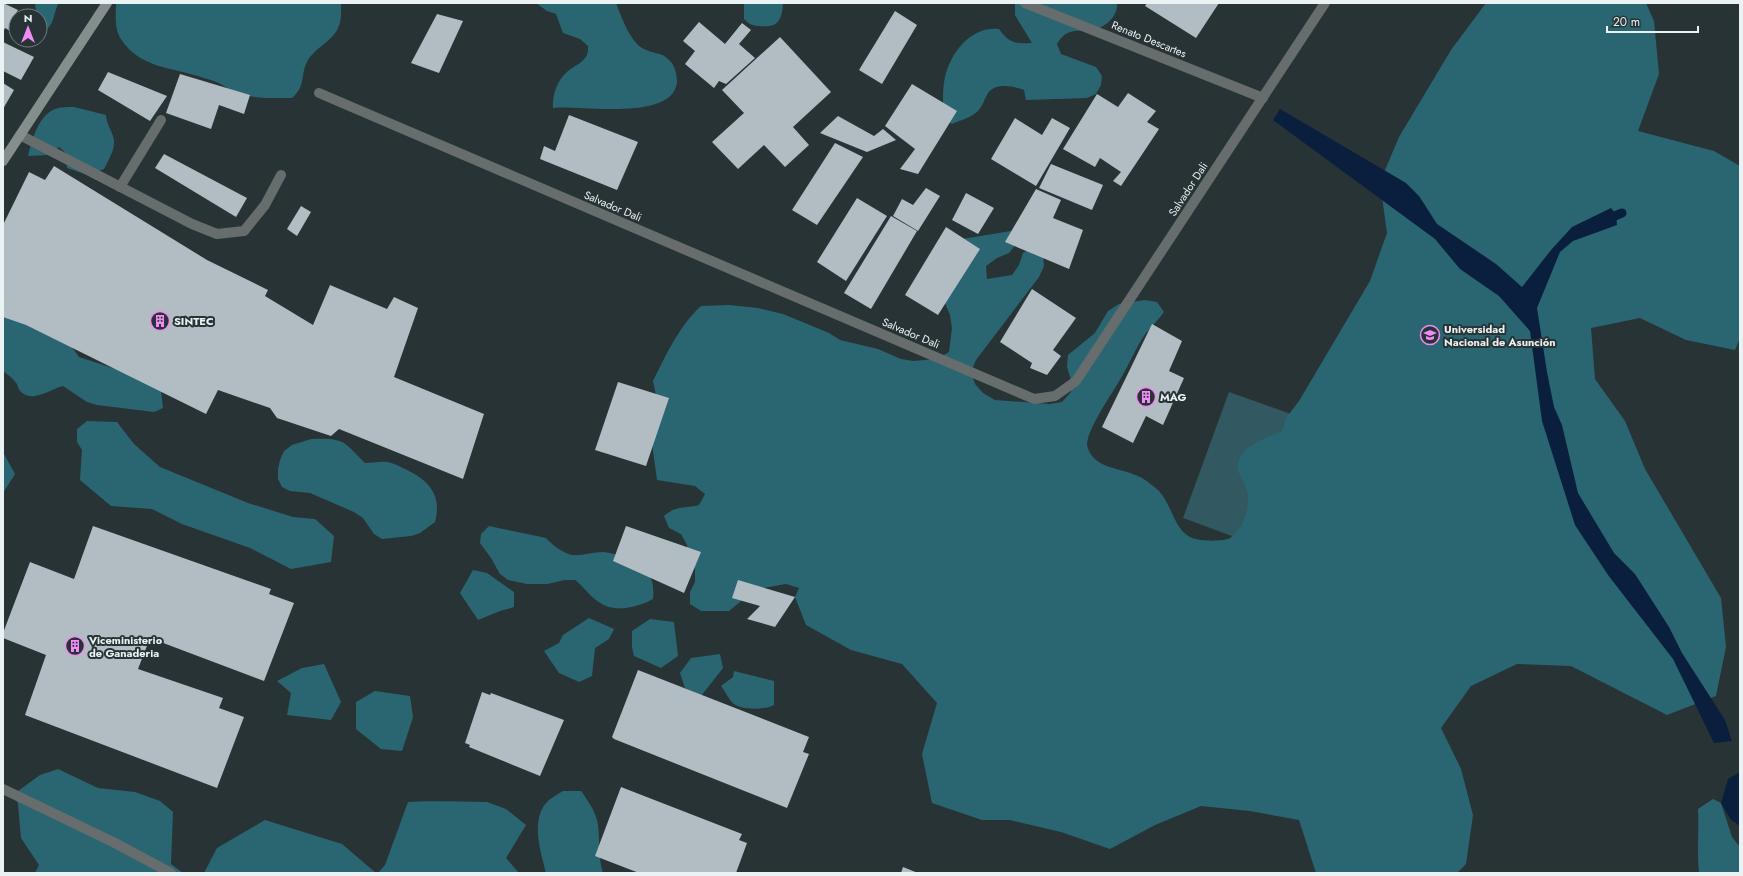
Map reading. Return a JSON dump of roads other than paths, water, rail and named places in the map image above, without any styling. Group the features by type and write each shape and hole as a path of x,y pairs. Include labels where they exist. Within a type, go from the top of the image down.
{"main road":[{"path":"5,155 20,136 107,3"}],"street":[{"name":"Renato Descartes","path":"1025,3 1263,98"},
{"name":"Salvador Dali","path":"319,93 1034,399 1055,396 1076,381 1325,3"},
{"path":"120,187 162,120"},
{"path":"20,136 192,224 217,234 244,232 265,205 281,175"},
{"path":"3,789 113,842 171,873"}],"waterway":[{"path":"1605,220 1622,213"}],"place":[{"name":"SINTEC","path":"160,321"},
{"name":"Universidad Nacional de Asunción","path":"1430,335"},
{"name":"MAG","path":"1146,397"},
{"name":"Viceministerio de Ganaderia","path":"75,646"}]}
